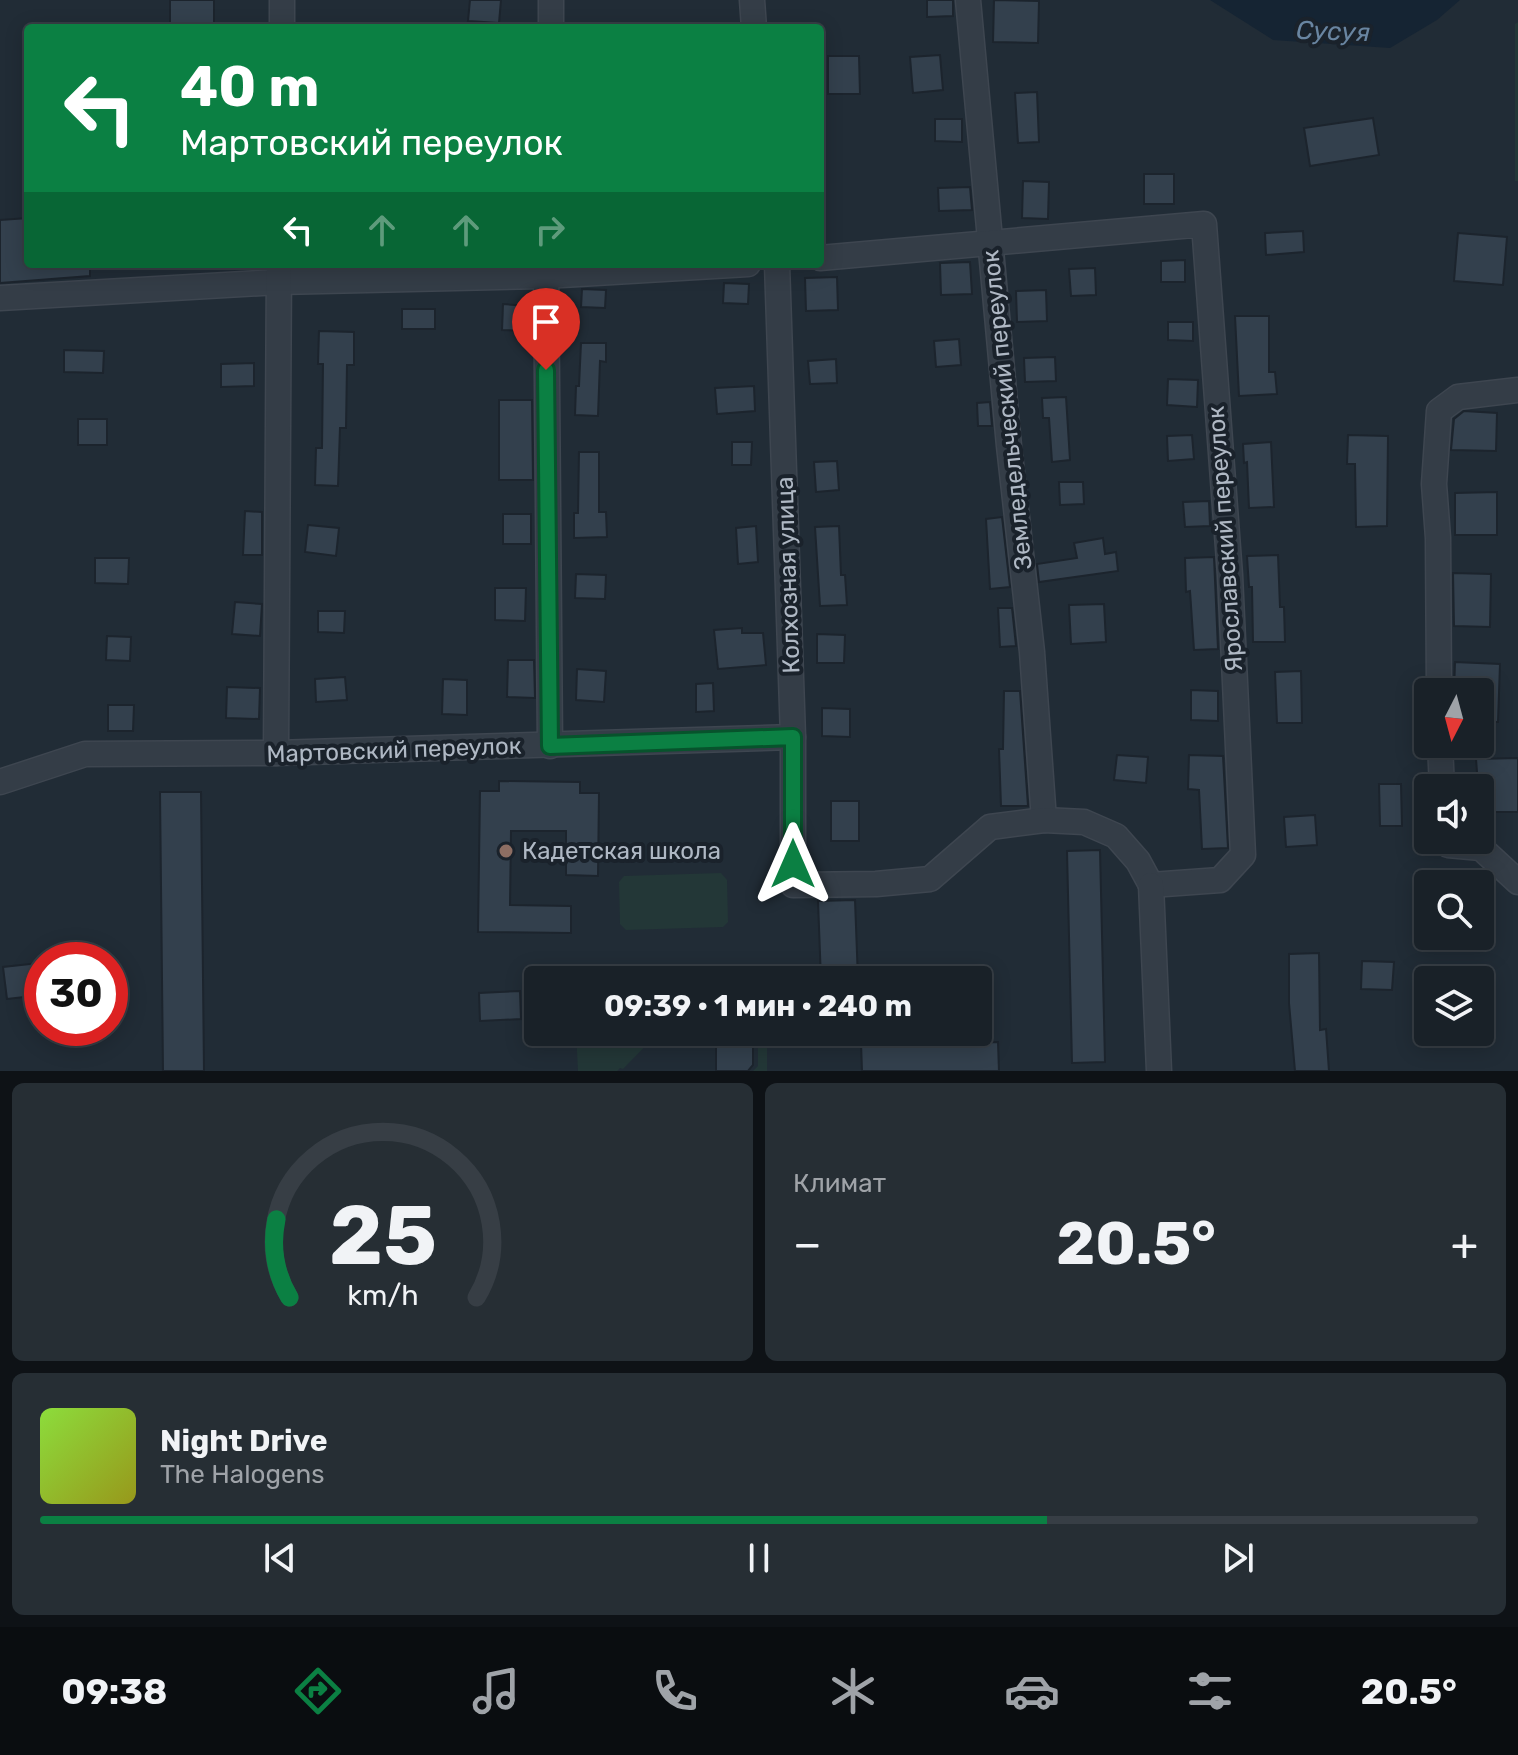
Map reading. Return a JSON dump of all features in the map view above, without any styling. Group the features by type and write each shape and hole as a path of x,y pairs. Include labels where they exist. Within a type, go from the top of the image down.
{"street":[{"path":"282,0 282,24"},
{"path":"551,0 551,24"},
{"path":"752,0 754,24"},
{"name":"Земледельческий переулок","path":"968,0 1032,652 1044,820"},
{"name":"Ярославский переулок","path":"990,241 1204,224 1230,575 1243,855 1220,880 1151,885"},
{"path":"824,258 990,241"},
{"path":"0,298 278,273 613,268"},
{"name":"Колхозная улица","path":"777,268 793,737 793,885 876,884 930,879 990,827 1044,820"},
{"path":"546,270 550,746"},
{"path":"276,753 278,273"},
{"path":"1439,678 1438,538 1434,484 1439,411 1458,397 1518,390"},
{"name":"Мартовский переулок","path":"0,782 85,754 276,753 793,737"},
{"path":"1044,820 1084,822 1116,836 1138,861 1151,885 1159,1071"},
{"path":"1488,854 1518,882"}],"green space":[{"path":"1518,22 1518,181 1515,181 1515,24"},
{"path":"721,873 727,880 728,922 723,927 626,930 620,924 619,882 624,876"},
{"path":"577,1046 645,1046 623,1069 578,1071"},
{"path":"758,1046 767,1046 767,1071 753,1071 758,1066"}],"water":[{"name":"Сусуя","path":"1210,0 1460,0 1437,20 1390,48 1273,40"}],"building":[{"path":"170,0 214,0 214,24 170,24"},
{"path":"470,0 501,0 499,23 468,21"},
{"path":"927,0 953,0 953,16 927,17"},
{"path":"994,0 1039,1 1038,43 993,42"},
{"path":"940,55 943,90 913,93 910,57"},
{"path":"828,56 859,56 860,94 828,94"},
{"path":"1037,92 1039,142 1018,143 1015,93"},
{"path":"1373,118 1379,155 1310,166 1304,128"},
{"path":"935,119 962,119 962,142 935,141"},
{"path":"1144,174 1174,174 1174,204 1144,204"},
{"path":"1023,181 1049,182 1048,219 1022,218"},
{"path":"970,187 972,210 939,211 938,188"},
{"path":"24,218 24,268 90,268 90,276 0,283 0,220"},
{"path":"1303,231 1304,252 1266,255 1265,233"},
{"path":"1458,233 1507,237 1503,285 1454,281"},
{"path":"1185,260 1185,282 1161,282 1161,261"},
{"path":"970,262 972,294 941,295 940,263"},
{"path":"1095,268 1096,295 1071,296 1069,269"},
{"path":"837,277 838,310 806,311 805,278"},
{"path":"724,283 749,284 748,304 723,303"},
{"path":"582,289 606,290 605,308 581,307"},
{"path":"1046,290 1047,321 1017,322 1016,291"},
{"path":"503,304 529,306 528,331 502,330"},
{"path":"402,309 435,309 435,329 402,329"},
{"path":"1235,316 1269,316 1269,372 1275,372 1277,394 1239,396"},
{"path":"1168,322 1193,322 1193,341 1168,340"},
{"path":"319,331 354,332 354,365 347,365 346,428 340,428 338,486 315,485 316,448 322,448 323,364 318,364"},
{"path":"959,339 961,365 936,367 934,341"},
{"path":"581,343 606,343 606,362 600,361 598,416 575,415"},
{"path":"64,350 104,351 103,373 64,372"},
{"path":"1055,357 1056,381 1025,382 1024,358"},
{"path":"836,359 837,383 810,384 808,361"},
{"path":"254,363 254,386 221,387 221,364"},
{"path":"1168,379 1198,380 1197,407 1167,405"},
{"path":"754,386 755,411 717,414 715,388"},
{"path":"1066,397 1070,460 1052,462 1049,418 1043,418 1042,398"},
{"path":"499,400 532,400 533,480 499,480"},
{"path":"990,402 992,426 978,426 977,403"},
{"path":"1464,411 1497,413 1496,451 1451,450 1454,419"},
{"path":"78,419 107,419 107,445 78,445"},
{"path":"1192,435 1194,459 1168,461 1167,436"},
{"path":"1348,435 1388,436 1387,526 1356,527 1355,464 1347,464"},
{"path":"732,442 752,442 751,465 732,465"},
{"path":"1271,442 1274,507 1249,508 1243,444"},
{"path":"579,452 599,452 599,512 606,512 607,537 574,538 574,513 578,513"},
{"path":"837,461 839,490 816,492 814,462"},
{"path":"1059,482 1083,482 1084,504 1060,505"},
{"path":"1497,492 1497,535 1455,535 1455,493"},
{"path":"1209,501 1210,526 1185,527 1183,502"},
{"path":"245,511 262,512 262,555 243,555"},
{"path":"503,514 531,514 531,544 503,544"},
{"path":"1002,517 1010,587 990,589 986,519"},
{"path":"308,525 339,528 336,556 305,552"},
{"path":"756,526 758,562 738,564 736,528"},
{"path":"839,526 841,575 845,575 847,605 820,606 815,527"},
{"path":"1103,538 1105,554 1116,552 1118,571 1039,582 1037,564 1077,558 1074,543"},
{"path":"1278,555 1285,642 1253,642 1252,587 1249,587 1247,556"},
{"path":"1214,557 1218,649 1194,650 1185,558"},
{"path":"95,558 129,558 128,584 95,583"},
{"path":"1453,573 1491,574 1490,627 1454,626"},
{"path":"576,574 606,575 605,599 575,598"},
{"path":"495,588 526,588 525,621 495,620"},
{"path":"235,602 262,604 260,636 232,634"},
{"path":"1104,604 1106,642 1071,644 1069,605"},
{"path":"998,608 1012,608 1016,646 1000,647"},
{"path":"318,611 345,611 344,633 318,632"},
{"path":"742,628 742,633 763,633 766,665 718,669 714,630"},
{"path":"817,634 845,635 844,663 817,663"},
{"path":"107,636 131,637 130,661 106,660"},
{"path":"508,660 534,660 535,698 507,697"},
{"path":"1455,662 1500,664 1498,722 1494,722 1494,678 1454,678"},
{"path":"577,669 606,671 604,702 576,700"},
{"path":"1301,671 1302,723 1277,723 1275,672"},
{"path":"345,677 347,700 316,702 315,679"},
{"path":"443,679 467,680 467,715 442,714"},
{"path":"713,683 714,711 696,712 696,684"},
{"path":"227,687 260,688 259,719 226,718"},
{"path":"1191,690 1218,691 1218,721 1191,720"},
{"path":"1004,691 1020,691 1028,806 1001,806 999,749 1003,749"},
{"path":"108,705 134,705 133,731 108,731"},
{"path":"822,708 850,709 850,737 822,736"},
{"path":"1117,755 1148,757 1146,783 1114,780"},
{"path":"1189,755 1223,756 1228,848 1202,849 1199,790 1188,789"},
{"path":"1518,758 1518,812 1494,812 1494,774 1477,774 1476,759"},
{"path":"499,781 580,782 580,793 599,793 598,876 566,875 566,831 511,831 510,905 571,906 571,933 478,932 480,791 499,791"},
{"path":"1379,784 1401,784 1402,826 1380,826"},
{"path":"160,792 201,792 204,1071 163,1071"},
{"path":"831,801 859,801 859,841 831,841"},
{"path":"1315,815 1317,845 1286,847 1284,817"},
{"path":"1100,850 1105,1062 1072,1063 1067,851"},
{"path":"855,900 857,966 820,966 818,901"},
{"path":"1319,953 1320,1030 1326,1029 1329,1071 1295,1071 1289,1003 1289,954"},
{"path":"1362,961 1394,962 1392,990 1361,989"},
{"path":"24,965 24,997 7,999 3,967"},
{"path":"520,991 521,1019 480,1021 479,993"},
{"path":"992,1042 998,1042 999,1071 862,1071 861,1046 992,1046"},
{"path":"716,1046 753,1046 753,1065 748,1071 716,1071"}],"place":[{"name":"Кадетская школа","path":"506,851"}],"route":[{"path":"546,370 550,746 793,737 793,864"}]}
